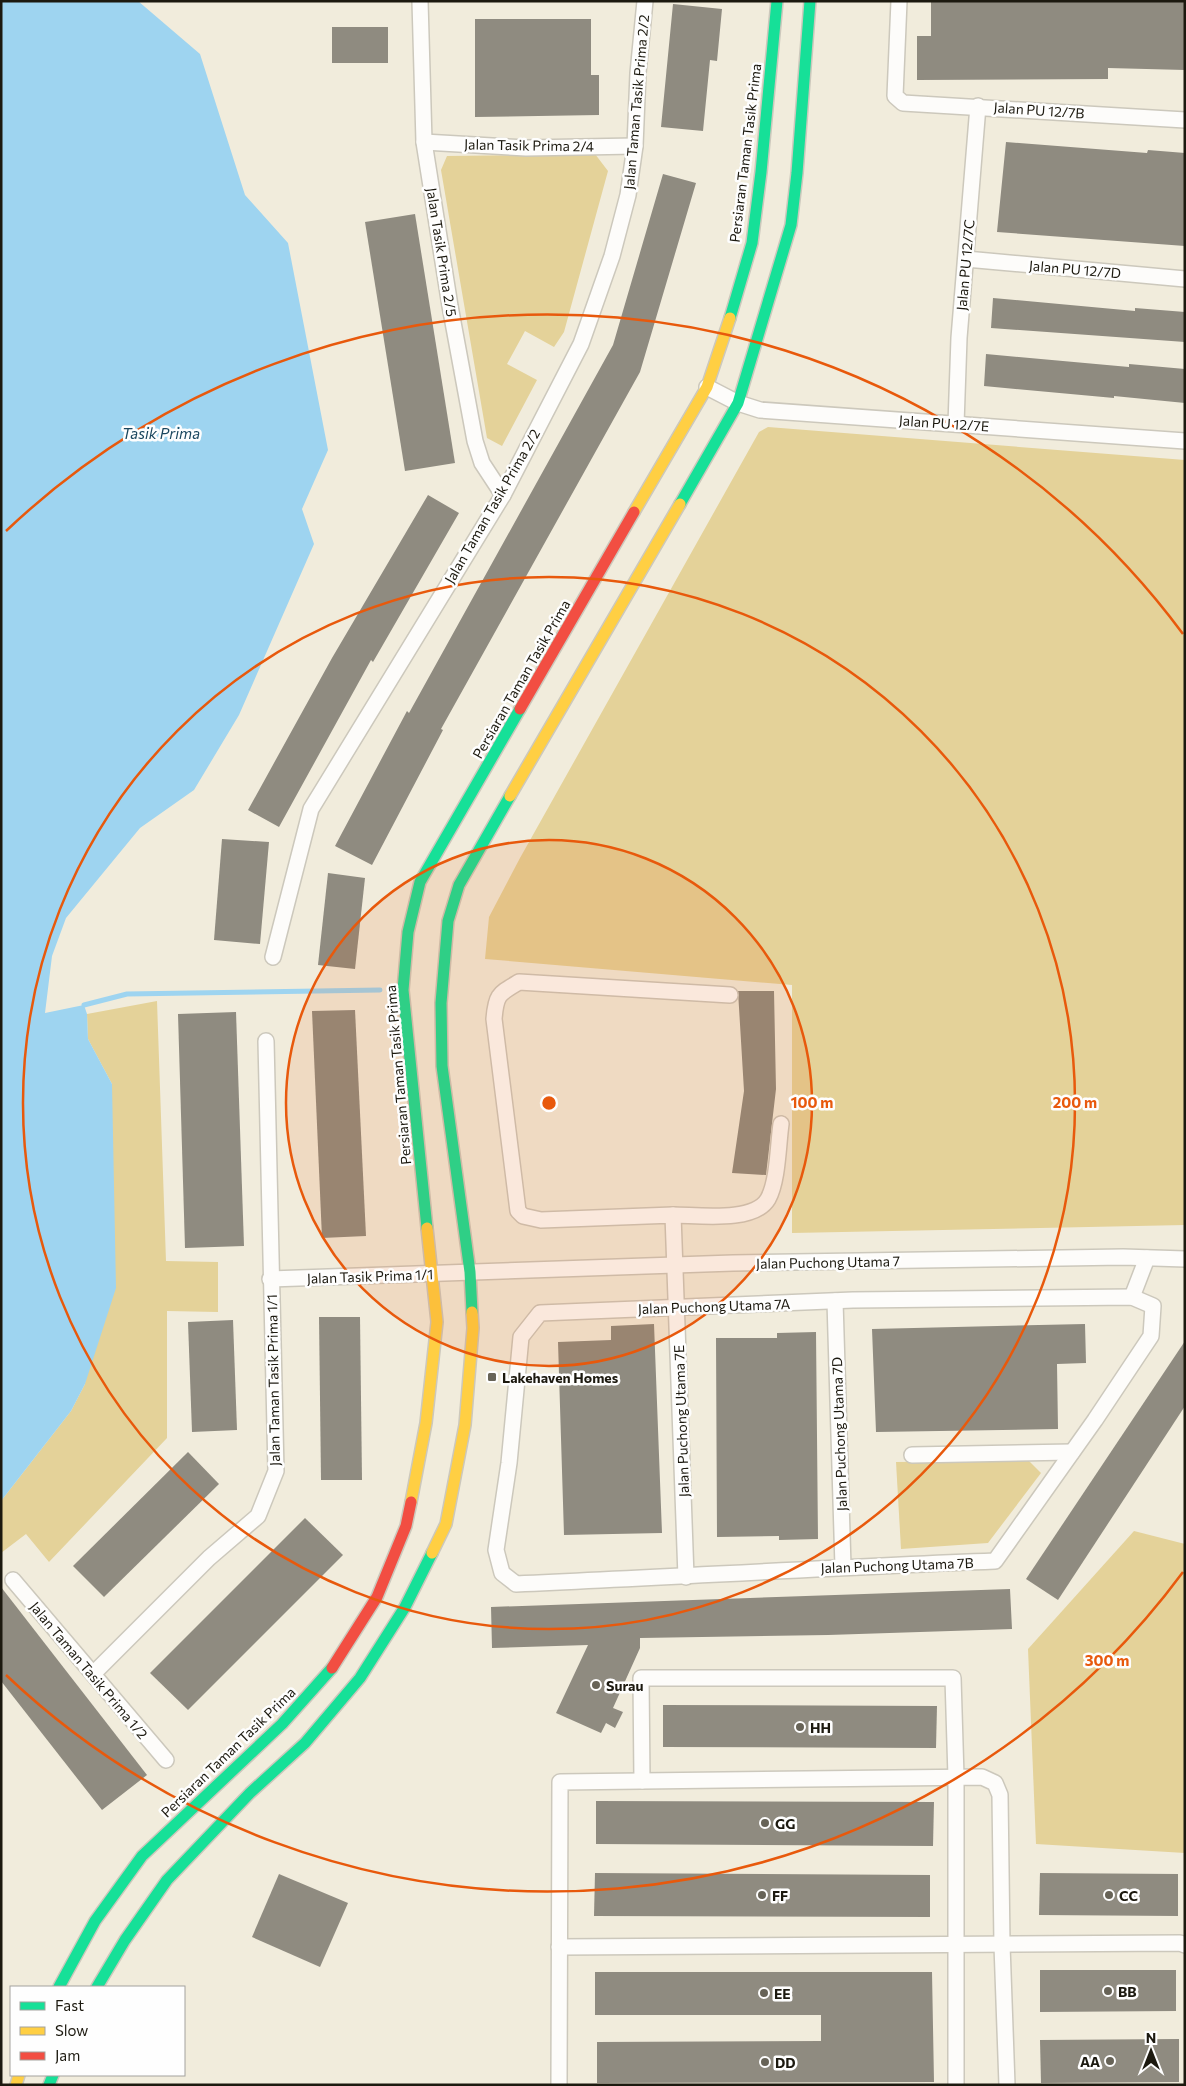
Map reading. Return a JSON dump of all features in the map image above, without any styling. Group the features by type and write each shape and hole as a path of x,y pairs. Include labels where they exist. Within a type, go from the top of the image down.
{"main road":[{"name":"Persiaran Taman Tasik Prima","path":"60,1986 95,1921 142,1856 282,1724 336,1664 377,1597 406,1526 426,1423 437,1322 403,990 408,932 420,882 707,387 752,243 761,172 777,1"},
{"path":"98,1986 125,1940 167,1880 250,1793 305,1743 360,1678 405,1607 446,1524 466,1425 473,1328 470,1272 442,1066 442,1004 448,921 459,885 738,404 791,224 797,173 810,1"}],"street":[{"name":"Jalan Tasik Prima 2/5","path":"420,1 424,142 450,306 474,441 482,463 503,495"},
{"name":"Jalan Taman Tasik Prima 2/2","path":"273,957 311,809 503,495 581,344 612,256 628,195 635,146 638,73 645,1"},
{"name":"Jalan PU 12/7B","path":"899,1 896,96 903,103 978,106 1185,120"},
{"name":"Jalan PU 12/7C","path":"956,424 959,338 978,106"},
{"name":"Jalan Tasik Prima 2/4","path":"424,142 526,148 635,146"},
{"name":"Jalan PU 12/7D","path":"966,259 1185,279"},
{"name":"Jalan PU 12/7E","path":"707,387 738,404 760,410 1185,441"},
{"path":"730,995 519,982 499,995 495,1004 494,1019 518,1211 523,1216 541,1220 673,1215 729,1216 750,1213 767,1200 774,1184 780,1124"},
{"name":"Jalan Taman Tasik Prima 1/1","path":"93,1674 209,1558 258,1516 276,1471 270,1279 266,1041"},
{"name":"Jalan Puchong Utama 7E","path":"673,1215 678,1307 686,1577"},
{"name":"Jalan Puchong Utama 7","path":"470,1272 676,1265 1113,1257 1185,1259"},
{"path":"1132,1297 1147,1258"},
{"name":"Jalan Tasik Prima 1/1","path":"270,1279 470,1272"},
{"name":"Jalan Puchong Utama 7A","path":"496,1550 509,1463 521,1337 540,1312 835,1301 1132,1297"},
{"name":"Jalan Puchong Utama 7B","path":"496,1550 502,1573 516,1584 995,1561 1151,1336 1153,1306 1132,1297"},
{"name":"Jalan Puchong Utama 7D","path":"835,1301 843,1567"},
{"path":"912,1455 1072,1452"},
{"name":"Jalan Taman Tasik Prima 1/2","path":"13,1580 166,1760"},
{"path":"642,1781 641,1678 953,1678 956,1777 956,2085"},
{"path":"559,2085 560,1782 982,1777 995,1783 1000,1795 1002,1945 1007,2085"},
{"path":"559,1948 1180,1943 1185,1945"}],"shaded area":[{"path":"595,154 608,171 564,332 554,347 525,331 507,364 537,380 502,446 487,438 441,170 447,156"},
{"path":"768,427 1185,460 1185,1225 792,1233 792,985 485,959 489,917 520,858 759,432"},
{"path":"157,1001 166,1261 218,1262 218,1312 167,1311 167,1438 49,1562 26,1534 1,1553 1,1501 71,1411 85,1384 112,1084 88,1039 87,1014"},
{"path":"1029,1461 1041,1473 988,1543 901,1549 896,1462"},
{"path":"1134,1531 1185,1544 1185,1853 1036,1844 1028,1649"}],"water":[{"name":"Tasik Prima","path":"1,1 138,1 200,54 245,195 288,243 328,450 302,509 314,544 239,715 194,790 140,828 66,918 52,956 45,1013 84,1005 87,1014 88,1039 112,1084 116,1288 85,1384 71,1411 1,1501"}],"building":[{"path":"931,1 1185,1 1185,70 1108,68 1108,79 917,80 917,36 931,36"},
{"path":"673,4 722,9 717,61 710,60 703,131 661,127"},
{"path":"475,19 591,19 591,75 599,75 599,115 475,117"},
{"path":"332,27 388,27 388,63 332,63"},
{"path":"1006,142 1147,153 1148,150 1185,153 1185,246 997,232"},
{"path":"663,174 696,183 640,372 441,729 443,730 372,865 335,846 407,711 409,713 613,345"},
{"path":"415,214 455,463 405,471 365,222"},
{"path":"993,298 1135,311 1135,308 1185,312 1185,342 991,328"},
{"path":"986,354 1129,367 1129,364 1185,369 1185,403 984,386"},
{"path":"428,495 459,513 373,662 371,660 279,827 248,810 332,658"},
{"path":"222,839 269,842 260,944 214,940"},
{"path":"328,873 365,878 355,969 318,965"},
{"path":"738,991 774,991 776,1089 766,1175 732,1173 744,1091"},
{"path":"355,1010 366,1236 322,1238 312,1011"},
{"path":"236,1012 244,1246 185,1248 178,1014"},
{"path":"319,1317 360,1317 362,1480 321,1480"},
{"path":"233,1320 237,1430 192,1432 188,1322"},
{"path":"654,1324 662,1533 564,1535 558,1342 611,1340 611,1326"},
{"path":"1085,1324 1086,1363 1057,1364 1058,1429 876,1432 872,1329"},
{"path":"816,1332 818,1539 779,1540 779,1536 717,1537 716,1338 777,1338 777,1333"},
{"path":"1185,1341 1185,1406 1058,1600 1026,1579"},
{"path":"188,1452 219,1484 104,1597 73,1566"},
{"path":"305,1518 343,1555 188,1710 150,1673"},
{"path":"1,1587 147,1775 102,1810 1,1681"},
{"path":"1010,1589 1012,1629 828,1635 640,1638 640,1648 613,1708 623,1712 615,1728 606,1723 601,1733 556,1713 588,1645 492,1648 491,1607"},
{"name":"HH","path":"663,1705 937,1706 936,1748 663,1747"},
{"name":"GG","path":"596,1801 934,1802 933,1846 596,1844"},
{"name":"FF","path":"595,1873 930,1875 930,1917 594,1916"},
{"name":"CC","path":"1040,1873 1178,1874 1178,1916 1039,1915"},
{"path":"279,1874 348,1903 320,1967 252,1937"},
{"name":"BB","path":"1040,1970 1176,1970 1176,2011 1040,2012"},
{"path":"595,1972 932,1972 934,2082 597,2083 597,2042 821,2041 821,2015 595,2015"},
{"name":"AA","path":"1179,2039 1179,2082 1041,2083 1040,2040"}],"waterway":[{"path":"84,1005 127,994 380,990"}],"traffic: fast":[{"path":"730,318 752,243 761,172 777,1"},
{"path":"680,504 738,403 791,225 797,173 810,1"},
{"path":"427,1228 403,990 408,932 420,882 520,709"},
{"path":"472,1312 470,1272 442,1066 441,1003 448,921 459,885 510,796"},
{"path":"98,1986 125,1940 167,1880 250,1793 305,1743 360,1678 405,1607 432,1553"},
{"path":"60,1986 95,1921 142,1856 282,1724 332,1668"},
{"path":"49,2085 53,2076"}],"traffic: slow":[{"path":"634,512 707,387 730,318"},
{"path":"510,796 680,504"},
{"path":"411,1502 426,1423 437,1322 427,1228"},
{"path":"432,1553 446,1524 465,1425 473,1328 472,1312"},
{"path":"16,2085 19,2076"}],"traffic: jam":[{"path":"520,709 634,512"},
{"path":"332,1668 377,1597 406,1526 411,1502"}],"place":[{"name":"Lakehaven Homes","path":"492,1377"},
{"name":"Surau","path":"596,1685"},
{"name":"HH","path":"800,1727"},
{"name":"GG","path":"765,1823"},
{"name":"FF","path":"762,1895"},
{"name":"CC","path":"1109,1895"},
{"name":"BB","path":"1108,1991"},
{"name":"EE","path":"764,1993"},
{"name":"AA","path":"1110,2061"},
{"name":"DD","path":"765,2062"}]}
